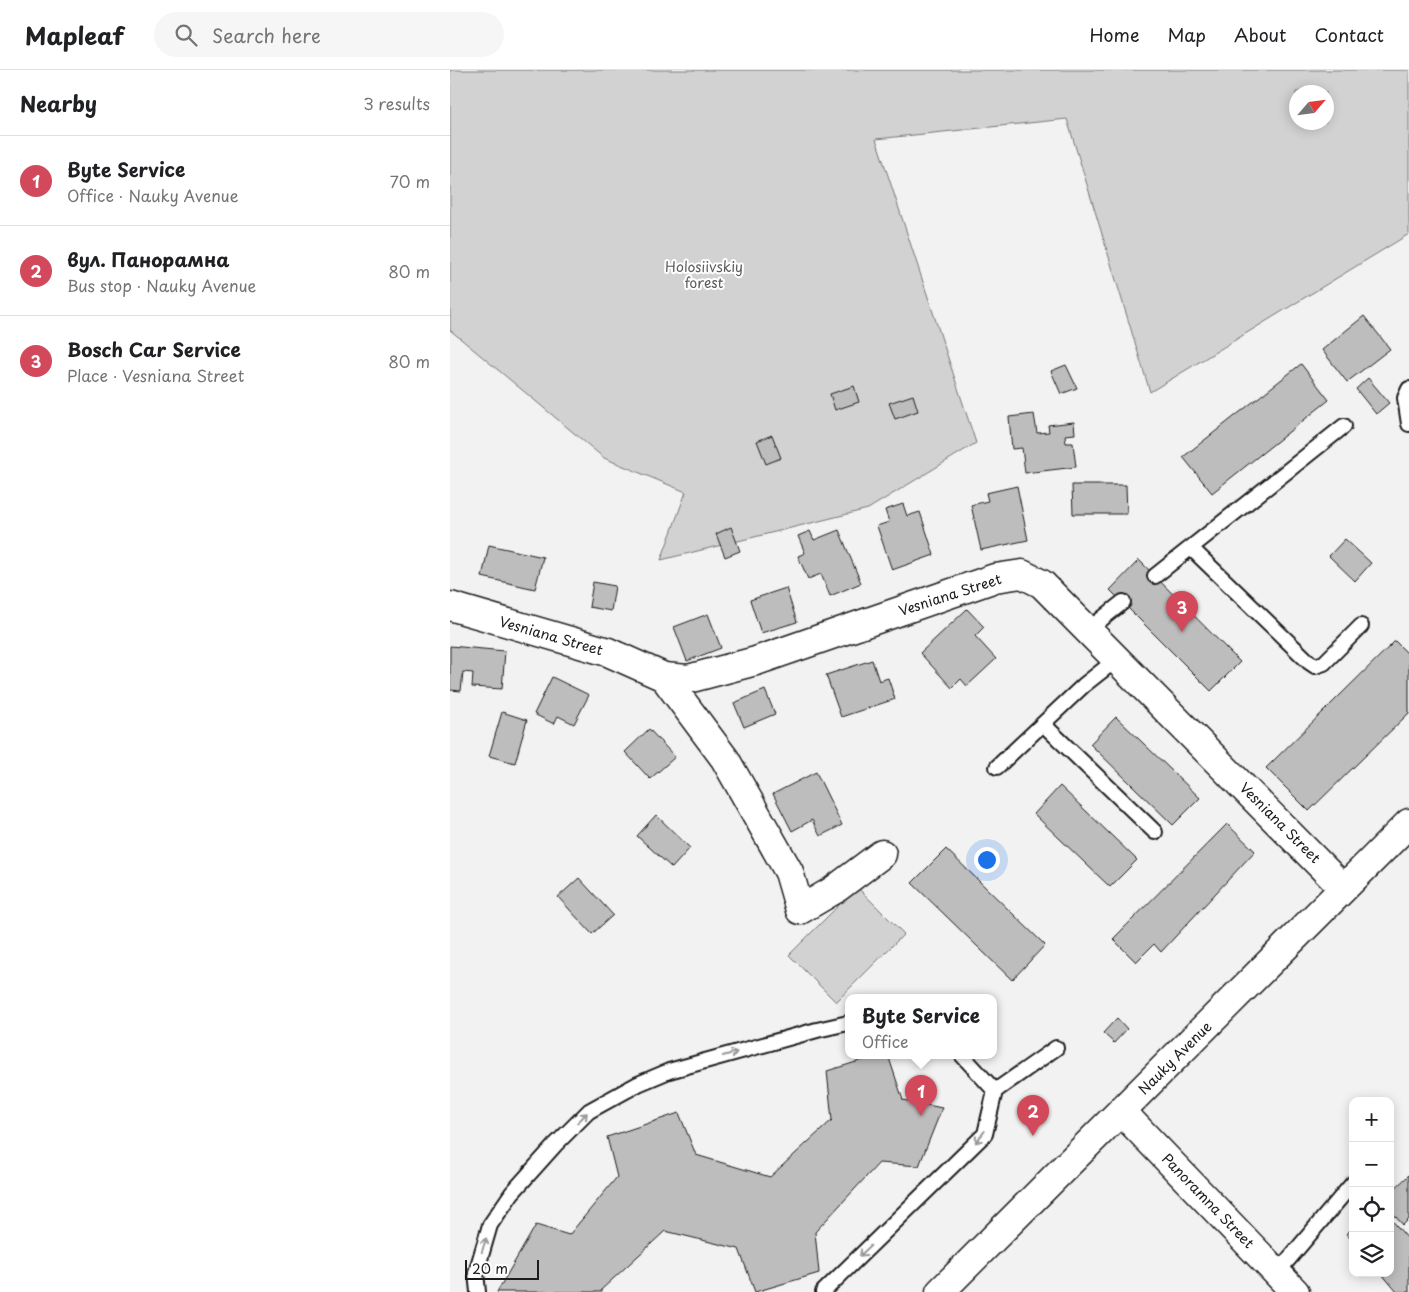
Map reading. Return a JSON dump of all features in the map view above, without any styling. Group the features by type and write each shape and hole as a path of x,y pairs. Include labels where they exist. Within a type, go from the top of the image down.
{"street":[{"name":"Vesniana Street","path":"450,606 608,652 664,677 688,679 756,661 995,578 1022,574 1042,584 1344,888"},
{"path":"664,677 726,759 789,872 800,910 834,890 882,854"},
{"name":"Nauky Avenue","path":"940,1292 1409,823"},
{"name":"Panoramna Street","path":"1121,1111 1286,1283"}],"lane":[{"path":"1409,389 1405,398 1409,424"},
{"path":"1155,576 1344,426"},
{"path":"1191,548 1314,666 1324,663 1361,626"},
{"path":"1088,630 1123,602"},
{"path":"997,767 1084,685 1117,659"},
{"path":"1043,724 1154,832"},
{"path":"478,1292 476,1272 490,1225 512,1193 555,1145 589,1111 638,1084 669,1071 845,1024"},
{"path":"823,1292 985,1134 995,1091 1056,1048"},
{"path":"966,1059 995,1091"},
{"path":"1286,1283 1350,1187"}],"green space":[{"name":"Holosiivskiy forest","path":"450,70 1409,70 1409,234 1150,392 1067,119 876,139 976,443 868,509 661,560 686,492 604,458 450,330"},
{"path":"857,887 904,934 836,1002 789,955"}],"building":[{"path":"1364,316 1390,349 1347,382 1322,350"},
{"path":"1301,364 1329,400 1212,493 1183,457"},
{"path":"1066,365 1077,388 1061,394 1051,371"},
{"path":"1368,378 1389,403 1376,414 1356,389"},
{"path":"854,386 859,402 835,410 830,394"},
{"path":"913,395 918,411 895,419 889,403"},
{"path":"1034,414 1037,433 1049,432 1048,425 1074,422 1075,434 1065,435 1066,443 1073,443 1076,467 1025,473 1022,448 1012,449 1009,417"},
{"path":"772,435 781,458 766,464 757,441"},
{"path":"1072,485 1126,485 1127,514 1073,514"},
{"path":"1017,486 1028,540 981,550 971,505 988,501 986,493"},
{"path":"903,504 907,516 920,512 934,555 892,570 877,526 889,522 885,510"},
{"path":"731,527 740,551 725,557 716,534"},
{"path":"839,530 861,583 830,596 821,574 808,579 798,556 805,553 798,536 810,531 814,540"},
{"path":"1345,539 1371,563 1355,581 1329,556"},
{"path":"489,545 543,557 535,589 482,577"},
{"path":"1139,560 1240,662 1211,691 1110,590"},
{"path":"593,582 615,586 611,611 589,607"},
{"path":"786,588 797,622 761,633 750,600"},
{"path":"967,609 984,627 975,636 996,659 967,686 961,679 952,688 920,653"},
{"path":"708,614 721,648 687,661 674,627"},
{"path":"1395,641 1409,655 1409,713 1309,811 1266,768"},
{"path":"450,646 505,651 502,689 472,687 473,673 463,672 461,691 450,690"},
{"path":"872,660 879,681 888,678 895,699 841,717 826,675"},
{"path":"552,677 589,695 574,724 558,716 554,724 534,714"},
{"path":"765,690 775,714 744,727 734,703"},
{"path":"502,712 527,720 515,763 489,756"},
{"path":"1116,717 1200,798 1173,825 1090,744"},
{"path":"649,729 675,757 650,779 625,752"},
{"path":"816,772 842,825 820,836 812,820 792,831 773,794"},
{"path":"1060,786 1137,860 1110,887 1034,814"},
{"path":"656,815 690,848 672,868 637,836"},
{"path":"1227,824 1255,851 1161,952 1154,944 1136,962 1113,939"},
{"path":"946,849 1045,945 1012,980 912,883"},
{"path":"579,878 613,915 592,934 558,897"},
{"path":"1117,1018 1127,1029 1114,1043 1103,1033"},
{"path":"866,1059 889,1059 903,1100 942,1108 919,1166 879,1163 815,1232 819,1273 755,1292 739,1249 665,1231 601,1290 602,1292 497,1292 536,1225 569,1235 617,1177 607,1137 679,1113 696,1155 770,1177 832,1120 827,1071"},
{"path":"1409,1175 1409,1219 1403,1225 1394,1215 1394,1189"},
{"path":"1394,1223 1409,1240 1409,1292 1397,1292 1384,1277 1394,1277"}],"place":[{"name":"Bosch Car Service","path":"1182,632"},
{"name":"Byte Service","path":"921,1116"},
{"name":"вул. Панорамна","path":"1033,1136"}]}
